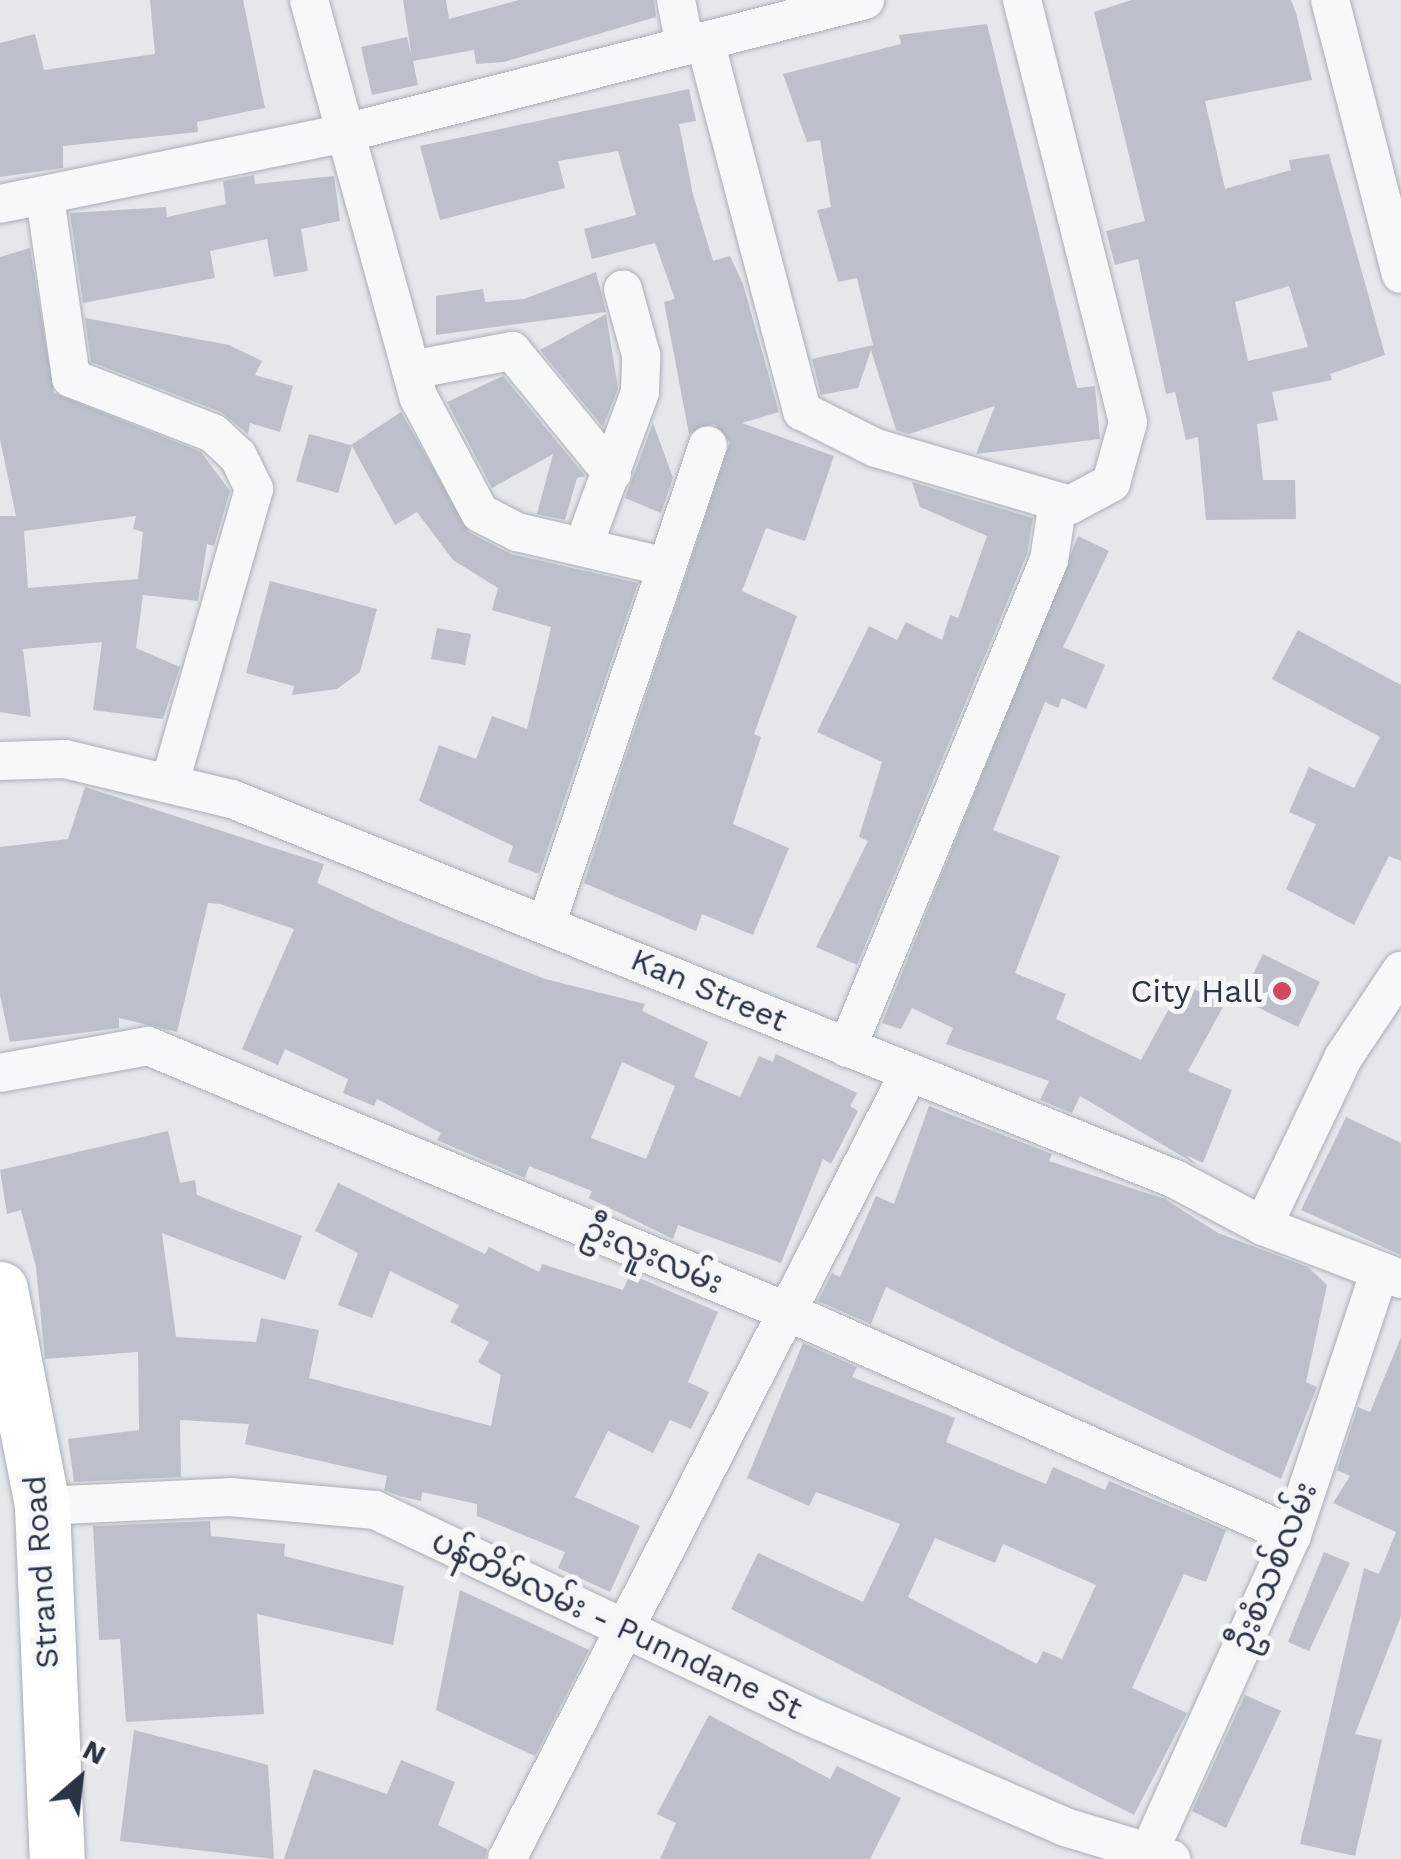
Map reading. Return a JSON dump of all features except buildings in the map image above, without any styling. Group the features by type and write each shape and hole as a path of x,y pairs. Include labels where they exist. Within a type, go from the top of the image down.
{"main road":[{"name":"Strand Road","path":"0,1288 42,1506 58,1859"}],"street":[{"path":"310,0 342,134 411,370 480,513 517,532 667,567"},
{"path":"676,0 695,43 802,411 847,438 1070,505 1110,483 1128,422 1022,0"},
{"path":"0,204 45,198 342,134 865,0"},
{"path":"1330,0 1401,274"},
{"path":"45,198 71,378 213,433 238,456 254,488 170,782"},
{"path":"583,546 640,392 641,354 623,290"},
{"path":"411,370 512,351 612,473"},
{"path":"547,922 708,445"},
{"path":"847,1048 1050,560 1058,502"},
{"name":"Kan Street","path":"0,761 64,759 170,782 547,922 908,1075 1175,1179 1263,1226 1390,1276"},
{"path":"1263,1226 1344,1058 1401,971"},
{"name":"ဦးလူးလမ်း","path":"0,1074 148,1046 790,1313 1292,1535"},
{"path":"507,1859 624,1626 790,1313 908,1075"},
{"name":"ဦးစံသစ်လမ်း","path":"1160,1856 1292,1535 1390,1276"},
{"name":"ပန်တိမ်လမ်း - Punndane St","path":"42,1506 230,1496 375,1510 1065,1827 1160,1856"}],"place":[{"name":"City Hall","path":"1282,991"}]}
